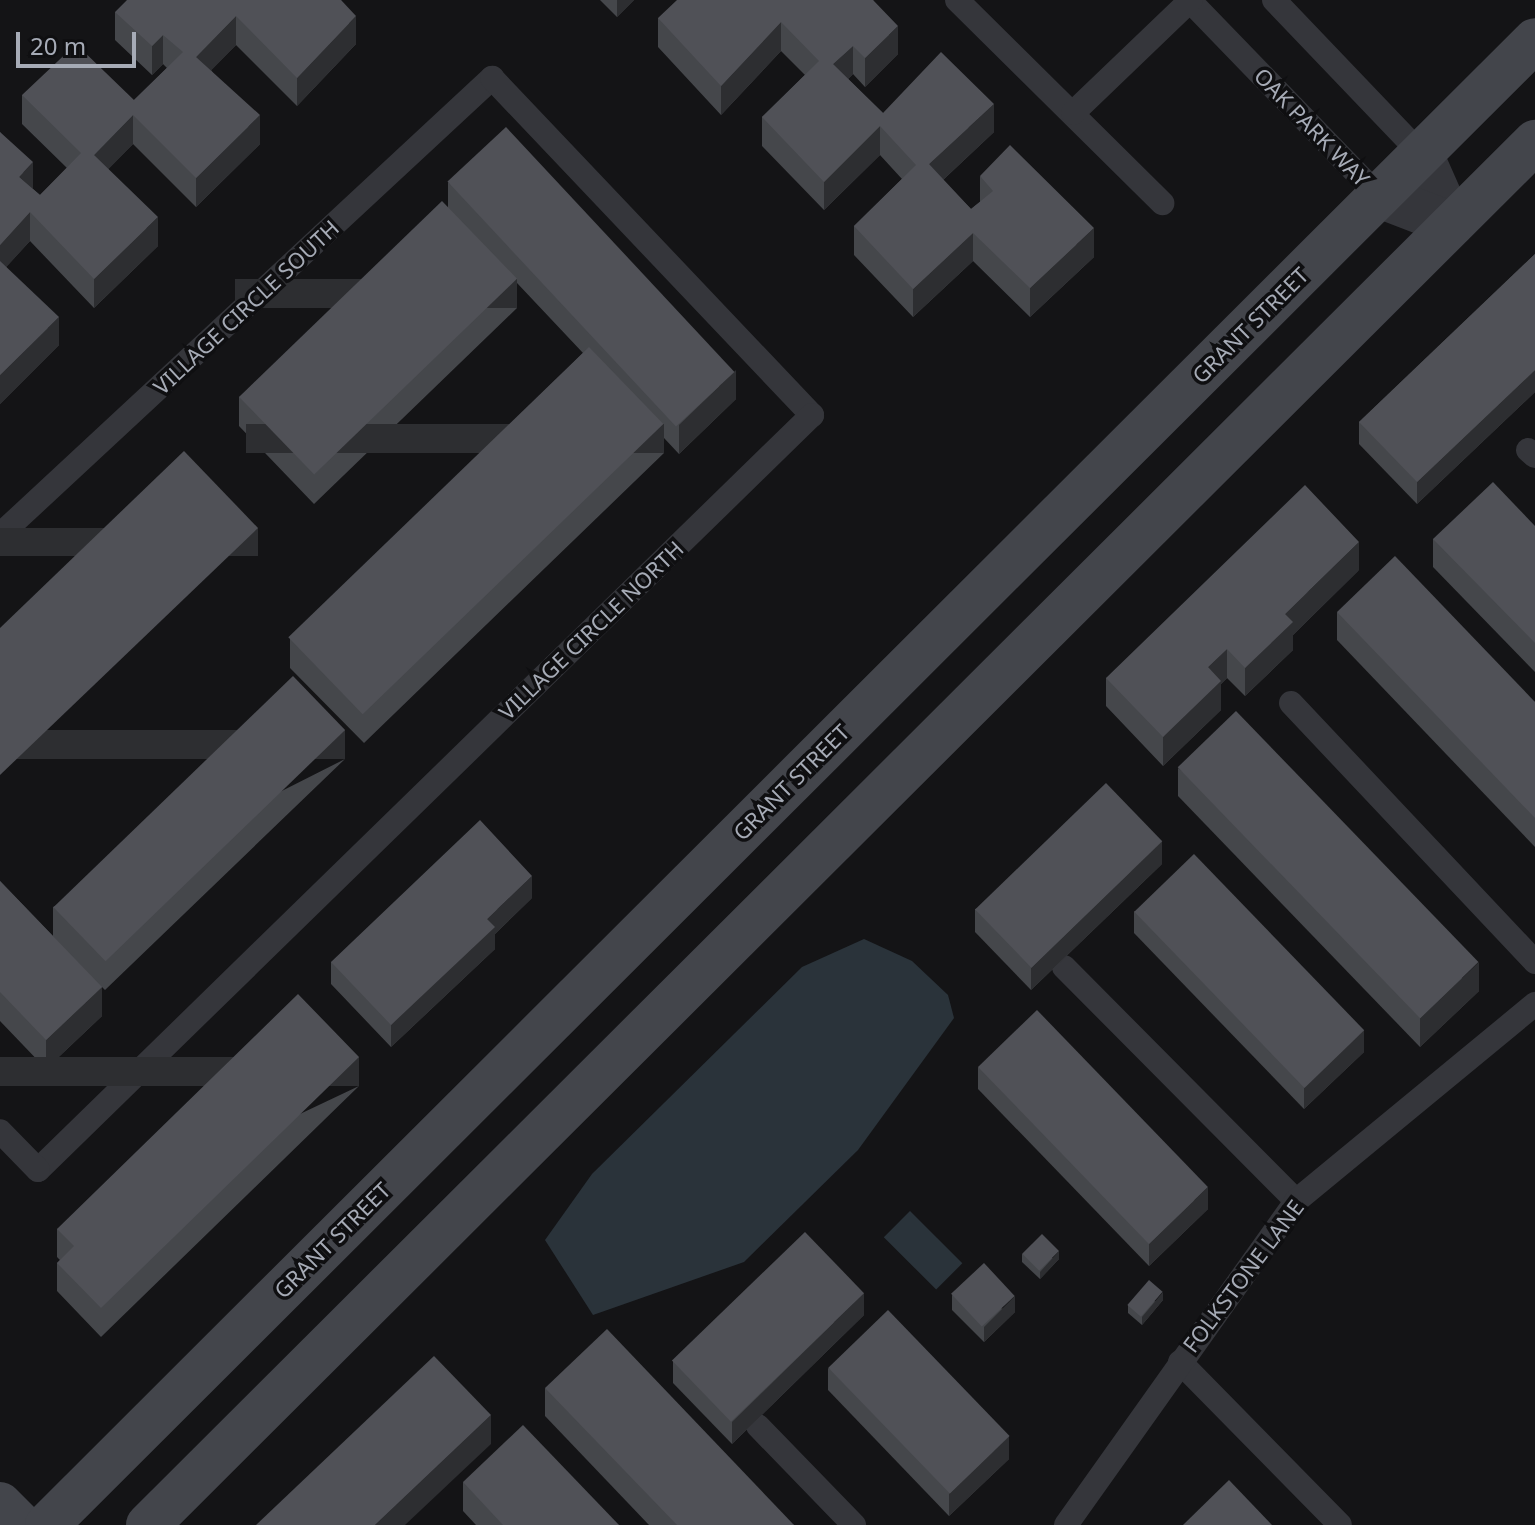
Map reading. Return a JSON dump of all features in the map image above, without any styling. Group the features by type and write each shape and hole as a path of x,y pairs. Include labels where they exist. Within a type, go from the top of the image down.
{"street":[{"name":"GRANT STREET","path":"47,1525 1535,40"},
{"path":"148,1525 1535,142"},
{"path":"1421,154 1452,224"},
{"name":"OAK PARK WAY","path":"1379,196 1452,224"},
{"path":"0,1504 21,1525"}],"lane":[{"path":"957,0 1162,203"},
{"path":"1073,113 1190,0"},
{"name":"OAK PARK WAY","path":"1190,0 1379,196"},
{"path":"1274,0 1421,154"},
{"name":"VILLAGE CIRCLE SOUTH","path":"0,535 492,78"},
{"name":"VILLAGE CIRCLE NORTH","path":"0,1131 38,1170 812,415 492,78"},
{"path":"1291,703 1535,962"},
{"path":"1064,967 1296,1201"},
{"name":"FOLKSTONE LANE","path":"1066,1525 1296,1201 1535,1004"},
{"path":"1180,1362 1340,1525"},
{"path":"758,1426 854,1525"}],"shaded area":[{"path":"864,939 912,961 948,995 954,1018 858,1150 744,1262 593,1315 545,1240 592,1174 802,967"},
{"path":"910,1211 962,1263 936,1289 884,1237"}],"building":[{"path":"127,0 341,0 356,16 297,78 236,16 196,57 260,115 196,178 133,115 94,155 158,217 94,279 30,212 0,245 0,132 33,162 19,177 40,195 81,153 22,95 76,44 134,100 183,52 163,35 152,46 115,12"},
{"path":"677,0 873,0 898,26 865,58 853,46 833,64 883,113 941,52 994,104 929,164 971,209 993,191 980,176 1010,145 1094,228 1030,288 973,233 913,289 854,226 916,165 880,126 824,182 762,117 819,61 781,22 721,86 658,18"},
{"path":"506,127 734,372 676,427 447,182"},
{"path":"442,201 517,279 314,475 239,397"},
{"path":"1535,254 1535,370 1417,482 1359,422"},
{"path":"0,261 59,317 0,375"},
{"path":"589,347 663,424 363,714 288,637"},
{"path":"184,451 258,528 0,775 0,628"},
{"path":"1493,482 1535,526 1535,643 1433,539"},
{"path":"1305,485 1359,542 1285,614 1293,622 1245,668 1227,649 1208,667 1221,681 1163,737 1106,678"},
{"path":"1395,556 1535,702 1535,818 1337,612"},
{"path":"293,676 345,730 106,961 53,907"},
{"path":"1236,711 1478,962 1420,1018 1178,767"},
{"path":"1106,783 1162,841 1031,968 975,909"},
{"path":"480,820 532,876 487,919 495,927 391,1025 331,962"},
{"path":"1194,854 1364,1030 1304,1088 1134,912"},
{"path":"0,881 102,987 46,1040 0,992"},
{"path":"298,994 359,1057 101,1308 57,1263 74,1246 57,1229"},
{"path":"1037,1010 1208,1187 1149,1244 978,1067"},
{"path":"805,1232 864,1293 731,1422 672,1361"},
{"path":"1042,1234 1059,1251 1039,1271 1022,1254"},
{"path":"984,1263 1015,1296 982,1327 951,1294"},
{"path":"1149,1280 1163,1292 1141,1317 1127,1305"},
{"path":"888,1310 1010,1436 950,1494 828,1368"},
{"path":"607,1329 794,1525 677,1525 545,1388"},
{"path":"434,1356 491,1415 375,1525 256,1525"},
{"path":"523,1425 619,1525 503,1525 463,1482"},
{"path":"1229,1480 1272,1525 1183,1525"}]}
